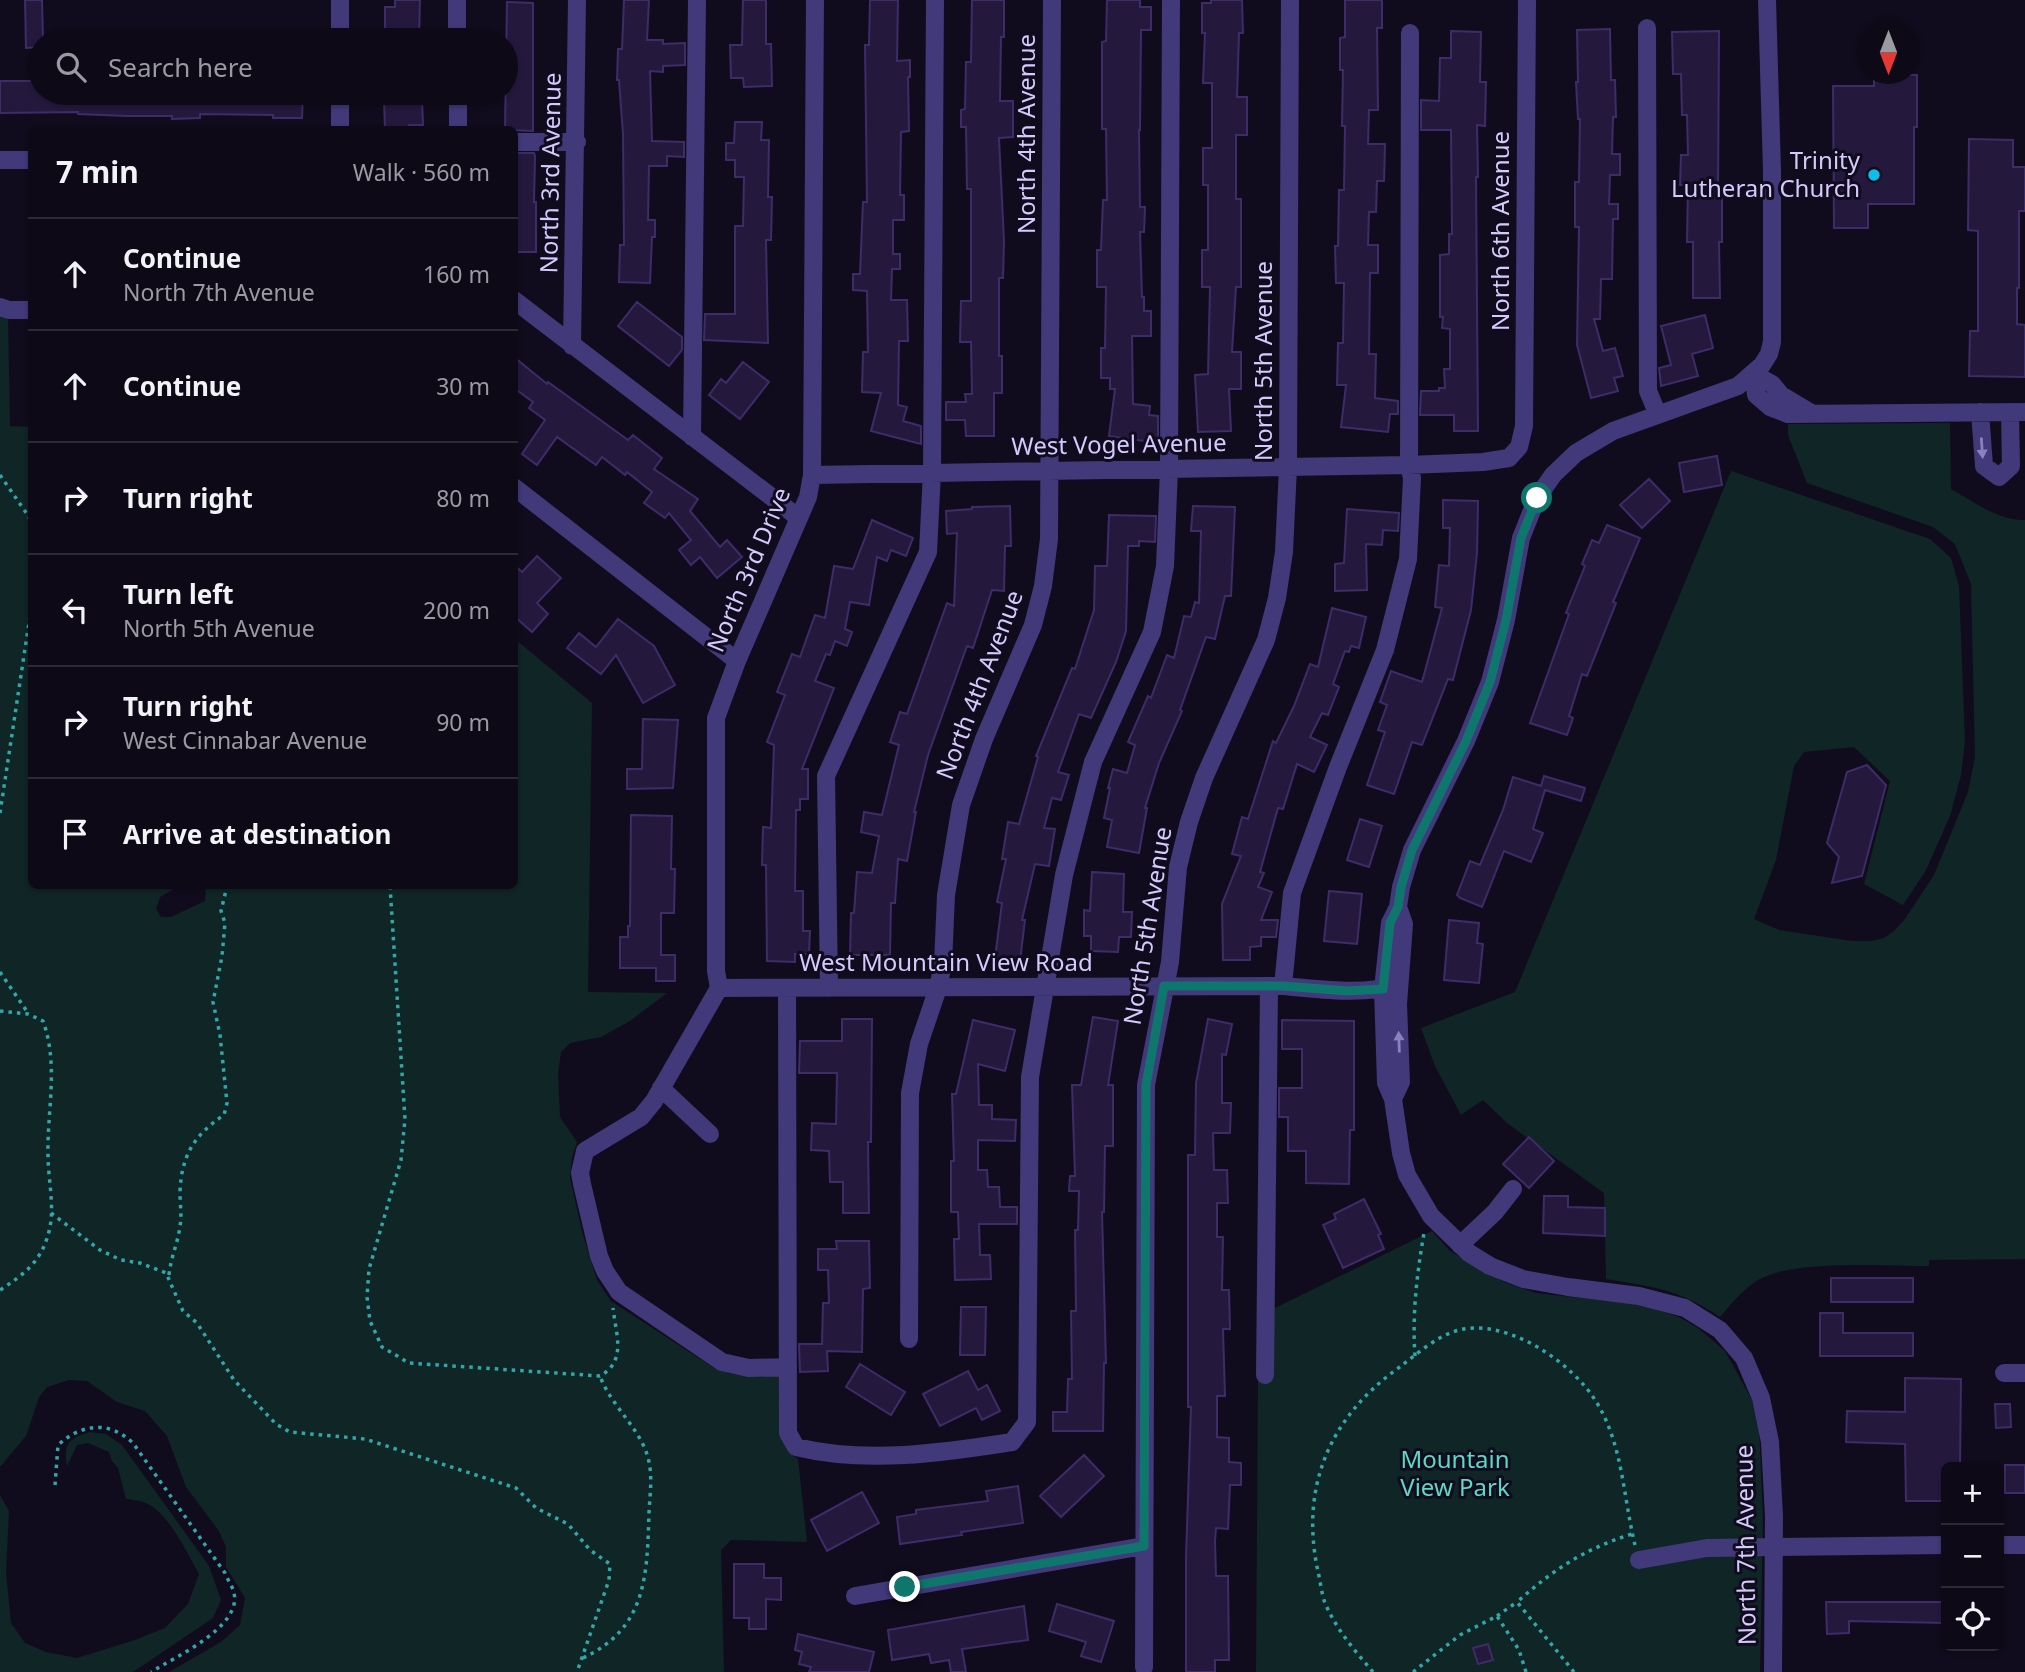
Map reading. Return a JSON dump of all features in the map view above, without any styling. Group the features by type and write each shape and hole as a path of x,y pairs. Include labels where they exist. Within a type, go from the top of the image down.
{"street":[{"path":"340,0 340,28"},
{"path":"457,0 457,28"},
{"name":"North 3rd Avenue","path":"572,346 577,0"},
{"path":"692,437 697,0"},
{"name":"North 3rd Drive","path":"719,988 716,971 716,718 737,661 799,519 808,496 812,475 815,0"},
{"path":"829,988 826,776 928,552 932,472 935,0"},
{"name":"North 4th Avenue","path":"909,1339 910,1093 919,1044 938,988 943,964 946,895 961,805 984,740 1033,625 1043,586 1049,539 1052,0"},
{"path":"787,988 788,1433 796,1447 821,1453 870,1457 986,1447 1012,1442 1027,1422 1030,1077 1064,875 1093,762 1152,632 1165,566 1170,469 1171,0"},
{"name":"North 5th Avenue","path":"1144,1667 1146,1085 1170,962 1178,867 1189,822 1204,778 1266,640 1277,598 1284,552 1289,467 1290,0"},
{"name":"North 6th Avenue","path":"1509,458 1518,447 1524,426 1527,0"},
{"path":"1647,28 1648,391 1658,415 1738,386 1754,374 1769,354 1773,323 1767,0"},
{"path":"1265,1375 1276,987 1292,893 1385,650 1408,559 1412,478 1409,465 1410,33"},
{"path":"340,105 340,126"},
{"path":"457,105 458,126"},
{"path":"518,142 577,142"},
{"path":"0,160 28,160"},
{"path":"518,303 799,519"},
{"path":"0,307 28,310"},
{"path":"1754,374 1811,413 1980,412 2017,412 2011,466 2000,477 1984,466 1980,412"},
{"name":"North 7th Avenue","path":"1658,415 1614,431 1576,453 1553,475 1537,498 1521,538 1506,620 1490,682 1466,741 1412,850 1401,887 1398,907 1404,924 1391,987 1385,1083 1393,1099 1407,1175 1431,1216 1460,1245 1490,1266 1523,1279 1658,1300 1685,1308 1720,1331 1744,1358 1755,1380 1767,1421 1773,1472 1773,1672"},
{"name":"West Vogel Avenue","path":"812,475 1409,465 1483,462 1509,458"},
{"path":"518,489 737,661"},
{"name":"West Mountain View Road","path":"719,988 1164,986 1348,991 1391,987"},
{"path":"719,988 661,1088 641,1117 585,1151 580,1172 582,1184 600,1256 611,1282 619,1292 722,1362 749,1368 788,1367"},
{"path":"661,1088 710,1135"},
{"path":"1460,1245 1495,1212 1513,1189"},
{"path":"2004,1373 2025,1373"},
{"path":"1637,1553 1774,1546 1941,1545"},
{"path":"2004,1545 2025,1545"},
{"path":"855,1596 1144,1546"}],"path":[{"path":"0,475 28,516"},
{"path":"0,813 28,629"},
{"path":"169,1277 170,1256 180,1226 180,1190 185,1159 204,1128 223,1115 227,1103 214,1002 222,956 225,923 222,911 226,889"},
{"path":"390,889 405,1119 401,1160 369,1269 367,1297 370,1321 382,1346 409,1363 600,1376 612,1369 618,1358 611,1282"},
{"path":"0,972 28,1014"},
{"path":"0,1011 28,1014 43,1021 48,1036 52,1072 48,1155 51,1213 49,1235 40,1255 27,1273 0,1290"},
{"path":"51,1213 100,1250 121,1260 140,1263 166,1273 183,1311 197,1323 234,1380 276,1424 290,1433 365,1439 516,1488 536,1508 568,1524 590,1550 610,1564 609,1580 577,1672"},
{"path":"1415,1356 1413,1310 1416,1282 1424,1232 1431,1216"},
{"path":"1373,1672 1354,1649 1324,1601 1312,1539 1312,1504 1320,1468 1339,1431 1357,1405 1379,1382 1439,1338 1461,1330 1483,1329 1518,1338 1548,1352 1576,1374 1596,1401 1613,1433 1637,1553"},
{"path":"582,1659 604,1648 630,1620 647,1575 652,1469 645,1447 605,1389 600,1376"},
{"path":"55,1485 58,1445 71,1433 89,1427 123,1434 133,1443 225,1573 235,1594 233,1613 219,1629 151,1672"},
{"path":"1413,1672 1460,1635 1497,1616 1546,1576 1577,1556 1632,1534"},
{"path":"1517,1602 1574,1672"},
{"path":"1497,1616 1519,1650 1526,1672"}],"green space":[{"path":"0,315 8,318 10,426 28,427 28,889 174,889 160,897 156,909 161,917 171,917 205,901 206,889 518,889 518,641 592,703 588,992 667,993 630,1021 601,1037 570,1043 561,1052 558,1073 560,1117 577,1142 570,1178 583,1235 597,1280 611,1301 714,1368 729,1373 785,1376 790,1452 798,1459 807,1542 731,1540 721,1550 724,1672 169,1672 221,1642 240,1625 245,1598 226,1567 226,1547 219,1531 186,1487 167,1436 145,1411 117,1402 87,1381 69,1380 47,1387 39,1397 26,1436 0,1467"},
{"path":"1950,423 1951,489 1996,514 2025,520 2025,1259 1929,1260 1929,1266 1840,1265 1793,1269 1758,1280 1742,1292 1720,1317 1679,1295 1606,1279 1604,1193 1507,1123 1483,1100 1461,1115 1435,1066 1421,1028 1515,992 1731,471 1930,539 1951,558 1959,586 1965,742 1961,775 1950,816 1925,872 1903,905 1864,884 1890,781 1854,747 1804,752 1794,766 1776,860 1754,919 1779,930 1852,941 1871,941 1884,938 1905,919 1934,875 1968,792 1975,757 1971,584 1955,544 1933,527 1807,483 1788,435 1788,424"},
{"name":"Mountain View Park","path":"1432,1231 1450,1251 1506,1283 1536,1293 1636,1304 1656,1309 1679,1317 1698,1328 1725,1351 1752,1400 1759,1425 1763,1520 1760,1672 1256,1672 1258,1380 1273,1309"},
{"path":"90,1432 106,1434 122,1445 209,1566 221,1600 213,1618 133,1672 0,1672 0,1495 9,1511 6,1572 11,1623 25,1643 46,1652 77,1658 165,1628 188,1604 199,1574 176,1533 160,1513 143,1502 126,1499 118,1468 109,1452 88,1443 77,1445 67,1466 67,1447 73,1439"}],"building":[{"path":"25,0 42,0 43,28 28,28 26,48"},
{"path":"395,0 420,0 419,28 385,28 385,7 395,7"},
{"path":"624,0 649,0 647,40 663,40 663,44 685,43 685,65 663,66 663,72 650,71 652,141 684,142 684,157 667,156 667,166 649,166 648,220 655,220 650,283 619,282 620,245 624,245 623,134 617,80 618,49 622,49"},
{"path":"743,0 766,0 766,44 771,44 772,86 744,87 743,78 731,78 730,45 742,45"},
{"path":"870,0 898,0 897,61 910,60 909,131 901,132 900,195 904,195 904,220 893,220 893,254 900,254 900,269 892,269 891,300 907,300 908,341 899,341 898,405 907,407 903,421 921,426 921,444 871,431 881,393 862,392 863,352 868,352 867,291 853,290 853,274 860,274 863,202 867,202 865,45 869,45"},
{"path":"972,0 1004,0 1000,101 1013,101 1013,137 999,138 1004,241 1003,278 999,278 1002,393 994,393 994,436 966,436 965,420 946,420 946,402 966,402 965,394 972,394 971,342 960,342 961,301 971,301 971,189 967,189 966,127 961,127 961,110 965,109 966,62 971,62"},
{"path":"1107,0 1140,0 1140,7 1151,7 1151,30 1141,30 1139,130 1140,207 1145,207 1144,232 1140,232 1142,297 1144,311 1151,311 1151,336 1132,336 1133,404 1150,406 1149,415 1158,416 1158,443 1109,436 1115,389 1110,389 1110,378 1101,378 1101,348 1105,348 1106,287 1097,287 1097,250 1101,250 1103,200 1107,200 1106,129 1102,129 1102,42 1106,41"},
{"path":"1211,0 1242,0 1243,33 1239,33 1237,97 1247,97 1247,135 1236,135 1236,199 1241,199 1241,287 1236,287 1232,352 1241,352 1241,389 1229,389 1231,431 1198,432 1195,375 1208,374 1210,287 1202,287 1202,250 1208,250 1208,185 1203,185 1203,148 1212,148 1212,83 1203,83 1205,33 1202,33 1202,3 1211,3"},
{"path":"1345,0 1382,0 1382,28 1377,28 1378,110 1369,110 1368,144 1385,144 1384,181 1377,181 1376,212 1369,212 1368,245 1378,245 1378,273 1370,273 1369,354 1376,354 1375,398 1398,401 1398,414 1390,414 1388,432 1341,427 1346,385 1337,385 1338,343 1343,343 1344,283 1336,283 1335,246 1338,246 1339,190 1344,190 1345,126 1342,126 1343,70 1340,70 1340,38 1345,37"},
{"path":"507,2 533,3 533,131 518,130 518,126 505,126 505,105 518,105 518,28 507,28"},
{"path":"1610,29 1611,80 1615,80 1616,117 1613,117 1612,154 1620,154 1620,175 1610,175 1609,204 1618,204 1618,219 1613,219 1612,279 1601,279 1600,319 1594,319 1603,351 1615,348 1623,376 1614,378 1618,391 1591,398 1577,345 1579,227 1575,227 1575,182 1579,182 1580,119 1576,82 1577,30"},
{"path":"1451,31 1481,32 1480,82 1486,82 1485,126 1477,125 1478,431 1454,431 1454,415 1420,415 1421,391 1439,391 1439,388 1445,388 1444,369 1450,369 1450,329 1442,328 1443,317 1440,317 1440,255 1449,254 1449,234 1452,234 1451,130 1421,130 1421,100 1439,101 1440,58 1451,58"},
{"path":"1719,31 1718,196 1722,196 1720,298 1693,298 1693,242 1687,242 1688,185 1680,185 1681,155 1688,155 1687,115 1682,115 1681,74 1673,74 1672,32"},
{"path":"0,81 28,81 28,105 303,105 302,118 200,114 200,118 172,119 172,116 78,112 0,113"},
{"path":"1917,84 1914,204 1868,204 1868,228 1834,228 1833,86"},
{"path":"384,105 422,105 423,125 385,126"},
{"path":"735,122 762,122 761,140 769,140 768,197 772,197 771,240 766,240 768,343 704,340 705,314 735,314 735,226 743,226 744,177 735,177 735,160 726,160 726,143 734,143"},
{"path":"1969,139 2013,140 2013,167 2025,167 2025,211 2019,211 2017,324 2025,325 2025,377 1969,376 1970,331 1978,331 1978,231 1968,230"},
{"path":"518,153 534,153 535,156 536,252 518,252"},
{"path":"637,302 682,337 682,350 669,366 618,326"},
{"path":"1705,315 1713,348 1692,354 1698,376 1661,386 1659,368 1671,365 1661,326"},
{"path":"518,360 547,384 548,382 628,440 633,435 662,458 654,469 698,499 690,511 720,547 727,540 742,557 717,578 700,557 691,565 679,550 691,540 669,513 665,518 644,503 652,492 602,457 596,465 557,437 537,465 522,454 545,420 529,408 533,402 518,391"},
{"path":"743,362 769,382 740,419 709,395 721,379 726,383"},
{"path":"1717,456 1722,485 1684,492 1679,463"},
{"path":"1649,479 1670,501 1642,528 1620,505"},
{"path":"1443,500 1478,501 1477,553 1471,610 1453,680 1448,679 1422,745 1412,742 1394,794 1367,785 1385,732 1378,730 1387,705 1380,702 1391,671 1422,682 1442,608 1435,607 1439,565 1449,566 1450,528 1443,528"},
{"path":"1010,506 1011,546 1005,546 1004,591 992,590 973,648 967,646 928,755 914,812 907,861 898,859 895,903 891,903 890,955 850,955 851,913 854,913 857,872 872,873 879,836 861,832 864,812 882,815 899,745 890,742 900,712 907,714 947,603 954,606 957,533 947,534 946,511"},
{"path":"1193,506 1235,507 1231,596 1225,596 1215,639 1206,637 1180,710 1182,711 1159,763 1145,808 1139,853 1107,847 1112,820 1104,818 1113,769 1127,773 1135,745 1128,742 1148,696 1151,698 1167,655 1174,658 1184,616 1191,617 1195,602 1199,603 1201,531 1191,531"},
{"path":"1347,509 1399,513 1398,531 1383,530 1382,545 1366,544 1367,590 1335,591 1335,564 1344,563"},
{"path":"1109,515 1156,516 1155,542 1139,541 1139,546 1128,546 1126,631 1116,662 1091,718 1079,714 1058,772 1069,775 1061,800 1052,798 1044,828 1055,829 1049,866 1035,864 1022,920 1025,920 1020,961 995,958 1002,903 997,902 1006,859 1002,859 1008,822 1019,824 1038,757 1036,756 1072,668 1075,669 1094,610 1095,566 1107,566"},
{"path":"872,520 913,538 906,556 891,550 887,561 877,557 869,605 850,602 845,629 852,632 847,646 835,641 830,655 826,654 815,681 834,688 802,769 808,769 808,799 800,799 800,810 796,810 795,891 803,891 803,931 810,931 809,954 795,954 795,962 767,961 766,865 762,865 763,827 771,828 774,745 767,742 785,695 777,692 792,654 800,657 815,615 825,618 834,566 853,569"},
{"path":"1607,525 1640,538 1613,602 1616,603 1587,676 1582,674 1569,716 1573,718 1567,735 1530,723 1569,614 1566,613 1585,566 1582,564 1592,540 1599,543"},
{"path":"537,556 561,578 537,603 548,614 532,632 518,620 518,568 522,572"},
{"path":"1332,608 1366,617 1359,648 1351,646 1349,652 1345,651 1333,684 1339,687 1328,715 1322,713 1310,737 1327,745 1314,772 1297,764 1283,809 1278,808 1260,872 1264,873 1258,887 1272,892 1261,920 1278,920 1276,937 1261,937 1261,946 1250,947 1250,960 1223,960 1222,904 1241,856 1232,854 1242,817 1248,819 1273,741 1276,743 1294,706 1310,664 1318,667"},
{"path":"618,619 654,646 675,685 643,703 616,655 601,674 567,648 579,633 596,647"},
{"path":"643,719 678,720 673,788 627,789 627,769 642,769"},
{"path":"1867,765 1886,785 1862,876 1832,883 1839,857 1827,843 1847,772"},
{"path":"1544,776 1585,788 1581,801 1545,790 1533,829 1543,833 1531,862 1504,851 1482,907 1460,898 1457,895 1470,861 1480,865 1503,810 1513,777 1541,786"},
{"path":"631,815 672,816 674,913 661,913 661,955 675,955 675,981 656,981 656,968 620,968 620,937 628,937 630,926"},
{"path":"1360,819 1382,826 1369,867 1347,860"},
{"path":"1092,872 1124,874 1123,912 1132,912 1131,937 1119,937 1118,952 1091,951 1091,936 1084,936 1084,910 1090,911"},
{"path":"1329,891 1362,894 1357,944 1324,941"},
{"path":"1449,920 1479,923 1477,943 1483,944 1479,983 1444,980"},
{"path":"1093,1017 1118,1021 1108,1085 1113,1085 1113,1146 1105,1146 1102,1212 1106,1363 1103,1431 1053,1431 1053,1412 1067,1412 1068,1379 1072,1379 1071,1311 1076,1311 1075,1230 1078,1230 1079,1191 1069,1191 1070,1176 1075,1176 1072,1085 1081,1085"},
{"path":"842,1019 872,1019 869,1213 843,1213 843,1182 830,1182 829,1151 811,1150 812,1123 836,1124 837,1073 799,1073 800,1041 842,1041"},
{"path":"1208,1019 1232,1024 1226,1055 1222,1054 1222,1103 1231,1103 1230,1133 1213,1133 1214,1170 1227,1170 1228,1203 1217,1203 1217,1237 1223,1237 1222,1290 1229,1290 1230,1329 1223,1329 1225,1396 1217,1396 1217,1437 1229,1438 1229,1462 1241,1463 1241,1485 1230,1485 1228,1529 1216,1528 1215,1541 1216,1576 1228,1576 1229,1660 1215,1660 1215,1672 1186,1672 1186,1557 1191,1407 1188,1407 1188,1155 1195,1155 1196,1083"},
{"path":"973,1020 1015,1030 1005,1071 978,1064 979,1105 992,1105 992,1119 1016,1120 1015,1141 978,1140 978,1170 987,1170 988,1187 999,1187 1000,1207 1017,1207 1017,1224 979,1224 980,1255 990,1255 991,1279 955,1280 954,1239 959,1239 958,1212 951,1212 951,1161 954,1161 952,1094 956,1094"},
{"path":"1282,1020 1354,1021 1354,1130 1350,1130 1349,1184 1306,1183 1306,1151 1288,1151 1288,1117 1279,1117 1279,1088 1302,1088 1302,1049 1282,1049"},
{"path":"1529,1137 1554,1161 1529,1188 1503,1164"},
{"path":"1544,1196 1568,1196 1568,1207 1605,1208 1605,1236 1543,1233"},
{"path":"1364,1199 1381,1234 1378,1235 1384,1249 1343,1268 1323,1225 1336,1219 1334,1214"},
{"path":"836,1241 869,1241 870,1288 863,1289 862,1352 827,1351 828,1371 800,1372 799,1344 822,1344 823,1303 829,1303 828,1270 818,1270 818,1249 837,1249"},
{"path":"1831,1278 1913,1278 1913,1302 1831,1302"},
{"path":"961,1307 986,1307 985,1355 960,1355"},
{"path":"1820,1313 1843,1313 1843,1333 1913,1333 1913,1356 1820,1356"},
{"path":"860,1364 905,1392 891,1415 846,1387"},
{"path":"968,1371 978,1390 987,1385 1000,1411 982,1420 976,1408 940,1426 923,1394"},
{"path":"1905,1378 1961,1379 1960,1462 1941,1462 1941,1501 1906,1501 1905,1444 1846,1442 1847,1411 1905,1412"},
{"path":"1995,1404 2010,1404 2011,1427 1996,1428"},
{"path":"1084,1455 1104,1476 1061,1517 1040,1496"},
{"path":"2005,1465 2025,1465 2025,1493 2005,1493"},
{"path":"1018,1486 1023,1523 900,1544 897,1517 916,1514 916,1510 988,1501 986,1491"},
{"path":"862,1492 879,1523 827,1551 811,1520"},
{"path":"734,1564 764,1564 764,1578 781,1578 781,1600 766,1599 766,1629 749,1629 749,1618 734,1618"},
{"path":"1826,1602 1941,1602 1941,1623 1849,1621 1849,1633 1827,1634"},
{"path":"1057,1604 1114,1621 1101,1662 1081,1656 1086,1642 1049,1631"},
{"path":"1024,1606 1028,1640 962,1649 966,1672 951,1672 949,1660 931,1663 929,1654 892,1660 888,1630"},
{"path":"798,1634 874,1652 869,1672 809,1672 811,1667 799,1664 802,1652 795,1650"},
{"path":"1488,1644 1493,1660 1478,1664 1473,1648"}],"place":[{"name":"Trinity Lutheran Church","path":"1874,175"}],"route":[{"path":"905,1587 1144,1546 1146,1085 1164,986 1283,986 1348,991 1383,989 1390,923 1398,907 1412,850 1466,741 1490,682 1511,597 1521,538 1537,498"}]}
